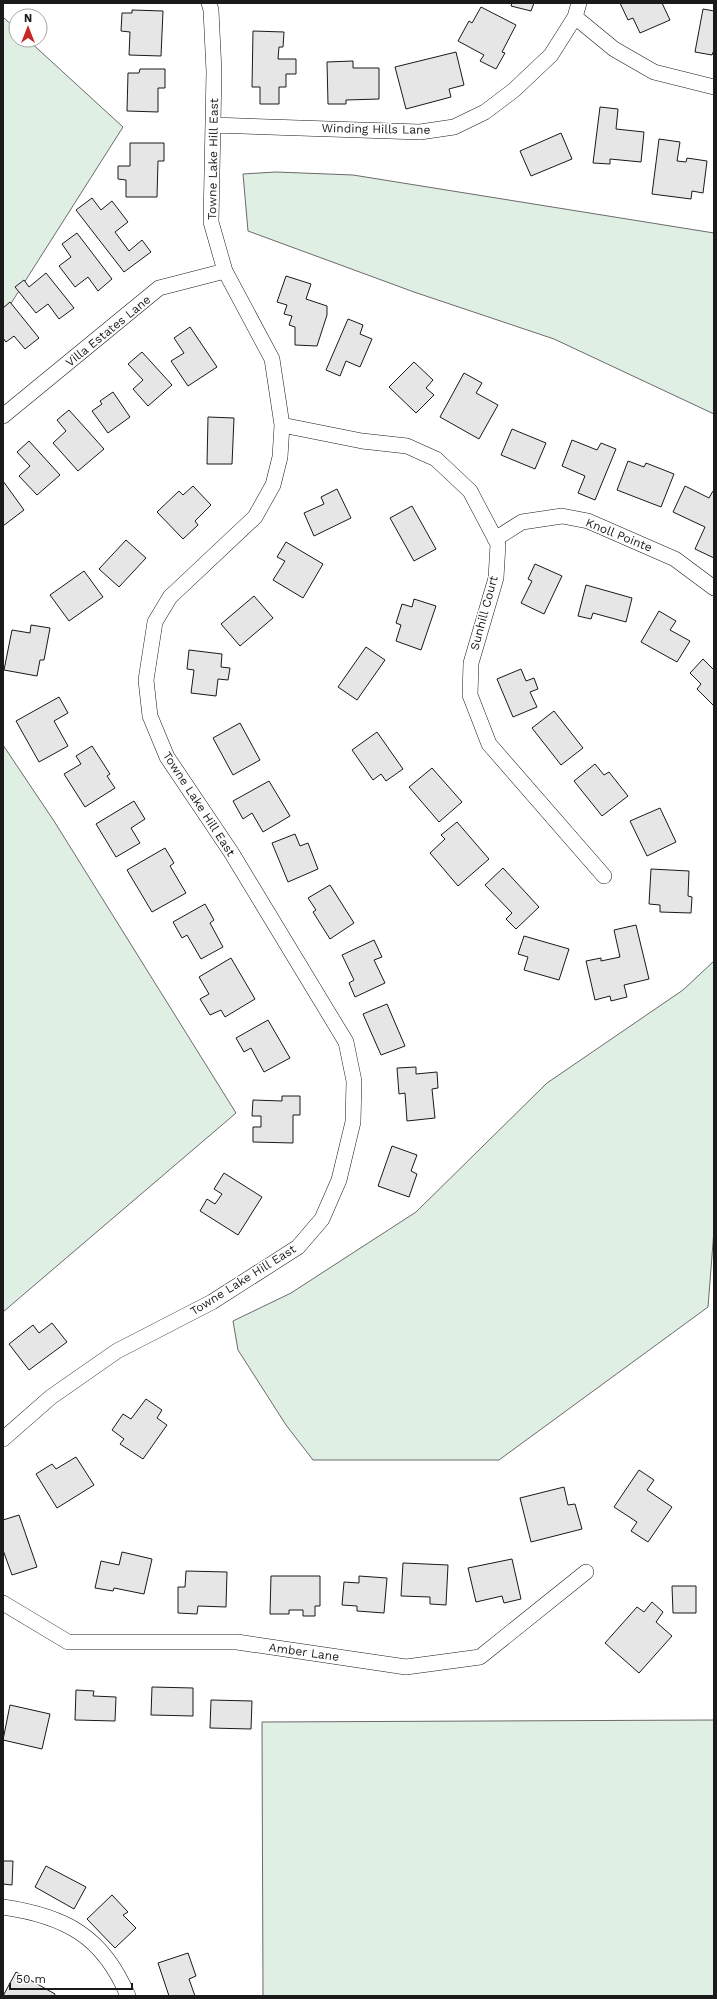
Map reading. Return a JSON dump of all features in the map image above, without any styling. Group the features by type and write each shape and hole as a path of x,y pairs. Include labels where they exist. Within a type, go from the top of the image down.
{"street":[{"name":"Towne Lake Hill East","path":"3,1439 51,1398 117,1351 212,1302 298,1247 322,1219 340,1180 353,1122 354,1081 346,1042 231,852 167,757 150,716 146,680 155,622 170,597 255,517 273,485 280,457 282,425 272,359 225,271 211,222 214,72 209,3"},
{"name":"Winding Hills Lane","path":"213,125 420,132 454,127 485,112 514,90 550,55 577,10"},
{"path":"577,10 614,50 654,72 714,87"},
{"name":"Villa Estates Lane","path":"3,416 159,288 225,271"},
{"name":"Sunhill Court","path":"282,425 362,441 407,446 436,459 470,491 498,544 496,578 471,663 470,695 489,744 604,876"},
{"name":"Knoll Pointe","path":"495,539 522,522 562,516 588,521 675,559 714,588"},
{"name":"Amber Lane","path":"3,1603 68,1642 237,1642 406,1667 480,1657 586,1572"},
{"path":"3,1907 49,1916 71,1926 86,1937 108,1958 121,1978 128,1996"}],"green space":[{"path":"3,17 8,22 8,48 37,48 123,127 3,316"},
{"path":"276,172 353,175 714,233 714,414 554,339 414,292 248,231 243,174"},
{"path":"3,745 54,821 236,1113 3,1312"},
{"path":"714,961 714,1230 708,1307 499,1460 313,1460 286,1425 238,1350 233,1321 291,1293 416,1212 547,1083 683,990"},
{"path":"714,1720 714,1996 263,1996 262,1722"}],"building":[{"path":"512,3 534,3 531,11 511,6"},
{"path":"620,3 662,3 670,20 640,33 633,18 628,20"},
{"path":"481,7 516,25 502,52 505,53 496,69 480,61 484,55 458,41 469,21 472,23"},
{"path":"703,9 714,11 714,50 712,55 695,52"},
{"path":"132,10 163,11 161,56 129,55 130,32 121,31 122,13 132,13"},
{"path":"253,31 284,32 283,47 279,47 278,59 296,59 296,74 286,74 286,87 279,87 279,104 260,104 260,87 252,87"},
{"path":"456,52 464,85 449,89 451,97 406,109 395,67"},
{"path":"353,61 353,68 379,68 379,99 346,100 346,104 328,104 327,62"},
{"path":"140,69 165,69 165,88 158,88 158,112 127,111 128,73 139,73"},
{"path":"600,107 618,109 616,129 644,132 641,162 610,159 610,164 593,163"},
{"path":"561,133 572,159 531,176 520,151"},
{"path":"659,139 680,142 677,161 686,162 687,158 707,161 703,193 692,191 691,199 652,194"},
{"path":"130,143 164,143 164,161 158,161 157,197 126,197 126,180 118,179 118,166 130,166"},
{"path":"92,198 101,210 112,201 128,222 115,232 129,251 142,240 151,252 124,272 76,210"},
{"path":"77,233 112,279 98,291 88,277 75,287 59,266 71,257 62,244"},
{"path":"46,273 74,308 59,319 48,304 36,313 15,287 24,280 29,287"},
{"path":"286,276 311,284 306,299 327,306 327,315 317,346 295,345 295,327 289,325 292,316 284,314 287,305 277,302"},
{"path":"10,302 39,338 25,349 14,336 6,342 3,338 3,308"},
{"path":"348,319 363,325 360,334 372,339 360,367 346,361 340,376 326,370"},
{"path":"190,327 217,367 188,386 171,361 184,353 174,338"},
{"path":"142,352 172,385 148,406 133,389 143,380 128,364"},
{"path":"414,362 433,380 426,388 434,395 416,413 389,387"},
{"path":"464,373 482,383 476,393 498,405 479,439 440,417"},
{"path":"113,392 130,417 108,433 92,411 102,404 100,401"},
{"path":"69,410 104,449 78,471 53,443 66,431 57,420"},
{"path":"208,417 234,418 232,464 207,464"},
{"path":"512,429 546,443 535,469 501,455"},
{"path":"572,440 597,450 601,443 616,449 595,500 578,493 585,476 562,466"},
{"path":"29,441 60,475 37,495 19,476 30,466 17,452"},
{"path":"628,461 644,467 646,463 674,474 661,507 617,490"},
{"path":"3,481 24,510 3,526"},
{"path":"193,486 211,505 195,521 198,525 183,539 157,512 179,491 183,495"},
{"path":"685,486 709,498 714,491 714,558 695,549 705,527 673,512"},
{"path":"337,489 351,518 314,536 304,513 324,504 321,497"},
{"path":"412,506 436,549 414,561 390,518"},
{"path":"126,540 146,558 119,587 99,569"},
{"path":"286,542 323,564 303,598 273,580 285,561 277,557"},
{"path":"535,564 562,576 544,614 521,603 532,581 528,579"},
{"path":"84,571 103,597 69,621 50,595"},
{"path":"586,585 632,598 626,622 593,613 591,619 578,616"},
{"path":"254,596 273,618 240,646 221,624"},
{"path":"414,599 436,606 421,650 396,641 401,625 396,623 402,604 412,607"},
{"path":"659,611 676,621 670,630 690,641 677,662 641,642"},
{"path":"31,625 50,628 44,660 40,660 37,676 4,670 12,630 30,633"},
{"path":"366,647 385,660 357,700 338,687"},
{"path":"189,650 222,654 221,667 230,668 228,680 218,679 216,696 191,693 194,670 187,669"},
{"path":"703,659 714,670 714,706 697,689 701,684 690,673"},
{"path":"521,669 526,681 534,678 538,689 530,692 537,707 513,717 497,679"},
{"path":"59,697 68,713 54,721 68,746 39,762 16,721"},
{"path":"554,711 583,748 561,765 532,728"},
{"path":"240,723 260,760 233,775 213,738"},
{"path":"377,732 403,769 386,781 381,774 373,780 352,750"},
{"path":"92,746 110,774 107,776 115,788 85,807 64,774 81,764 76,756"},
{"path":"595,764 604,775 609,772 628,796 602,816 574,781"},
{"path":"432,768 462,802 439,822 409,787"},
{"path":"269,781 290,816 263,832 252,813 243,819 233,801"},
{"path":"134,801 145,819 131,828 140,843 116,857 96,824"},
{"path":"660,808 676,842 647,856 630,821"},
{"path":"457,822 489,859 458,886 430,853 445,839 441,835"},
{"path":"295,834 300,846 308,843 318,869 288,882 272,843"},
{"path":"165,848 174,863 170,866 186,893 152,912 127,870"},
{"path":"503,868 539,907 516,929 506,919 512,913 485,885"},
{"path":"651,869 689,871 688,896 692,897 691,913 660,912 660,905 649,904"},
{"path":"330,885 354,923 330,939 313,912 316,910 308,898"},
{"path":"205,904 214,920 210,923 223,947 201,959 187,935 182,938 173,922"},
{"path":"636,925 649,979 624,985 627,997 611,1001 610,996 595,1000 586,961 601,958 601,961 620,957 614,930"},
{"path":"524,936 569,949 559,980 524,970 528,957 518,954"},
{"path":"374,940 382,957 374,960 385,983 355,997 349,983 354,980 342,955"},
{"path":"231,958 255,999 225,1017 221,1010 210,1015 200,999 209,994 199,977"},
{"path":"387,1004 405,1046 381,1055 363,1014"},
{"path":"268,1020 290,1058 264,1072 251,1048 244,1052 236,1038"},
{"path":"416,1067 416,1074 437,1072 438,1088 432,1089 435,1118 407,1121 405,1093 399,1094 397,1068"},
{"path":"282,1096 300,1096 300,1115 293,1115 293,1143 253,1142 253,1127 261,1127 261,1116 252,1116 253,1100 282,1101"},
{"path":"392,1146 417,1155 411,1171 417,1174 409,1197 378,1186"},
{"path":"224,1173 262,1197 238,1235 200,1211 207,1199 215,1204 222,1194 214,1189"},
{"path":"52,1323 67,1342 29,1370 9,1344 33,1325 39,1333"},
{"path":"146,1399 162,1410 157,1418 167,1425 143,1459 120,1444 124,1439 112,1430 123,1414 131,1419"},
{"path":"76,1457 94,1485 57,1508 36,1474 52,1464 56,1469"},
{"path":"639,1470 654,1480 647,1490 672,1507 648,1542 631,1531 637,1522 614,1507"},
{"path":"564,1487 568,1505 575,1504 582,1529 531,1542 520,1498"},
{"path":"19,1515 37,1567 12,1575 3,1550 3,1520"},
{"path":"122,1552 152,1559 144,1594 114,1588 113,1591 95,1588 101,1561 119,1565"},
{"path":"512,1559 521,1599 504,1603 502,1596 476,1602 468,1568"},
{"path":"403,1563 448,1565 446,1605 430,1604 430,1597 401,1596"},
{"path":"186,1571 227,1572 226,1607 198,1606 197,1614 178,1613 178,1587 185,1587"},
{"path":"271,1576 320,1576 320,1606 315,1606 315,1616 303,1616 303,1610 289,1610 289,1614 270,1614"},
{"path":"359,1576 387,1578 384,1613 357,1611 357,1606 342,1605 344,1582 359,1583"},
{"path":"672,1586 696,1586 696,1613 673,1613"},
{"path":"652,1602 663,1612 656,1622 672,1636 639,1673 605,1643 637,1607 644,1612"},
{"path":"152,1687 193,1688 193,1716 151,1715"},
{"path":"76,1690 94,1691 93,1696 116,1697 115,1721 75,1720"},
{"path":"211,1700 252,1701 251,1729 210,1728"},
{"path":"10,1705 50,1714 42,1749 3,1740"},
{"path":"3,1861 13,1861 12,1885 3,1884"},
{"path":"46,1866 86,1887 74,1909 35,1887"},
{"path":"112,1895 128,1912 123,1915 136,1928 115,1948 87,1919"},
{"path":"188,1953 196,1976 189,1979 195,1996 169,1996 158,1963"},
{"path":"16,1972 55,1994 54,1996 3,1996"}]}
